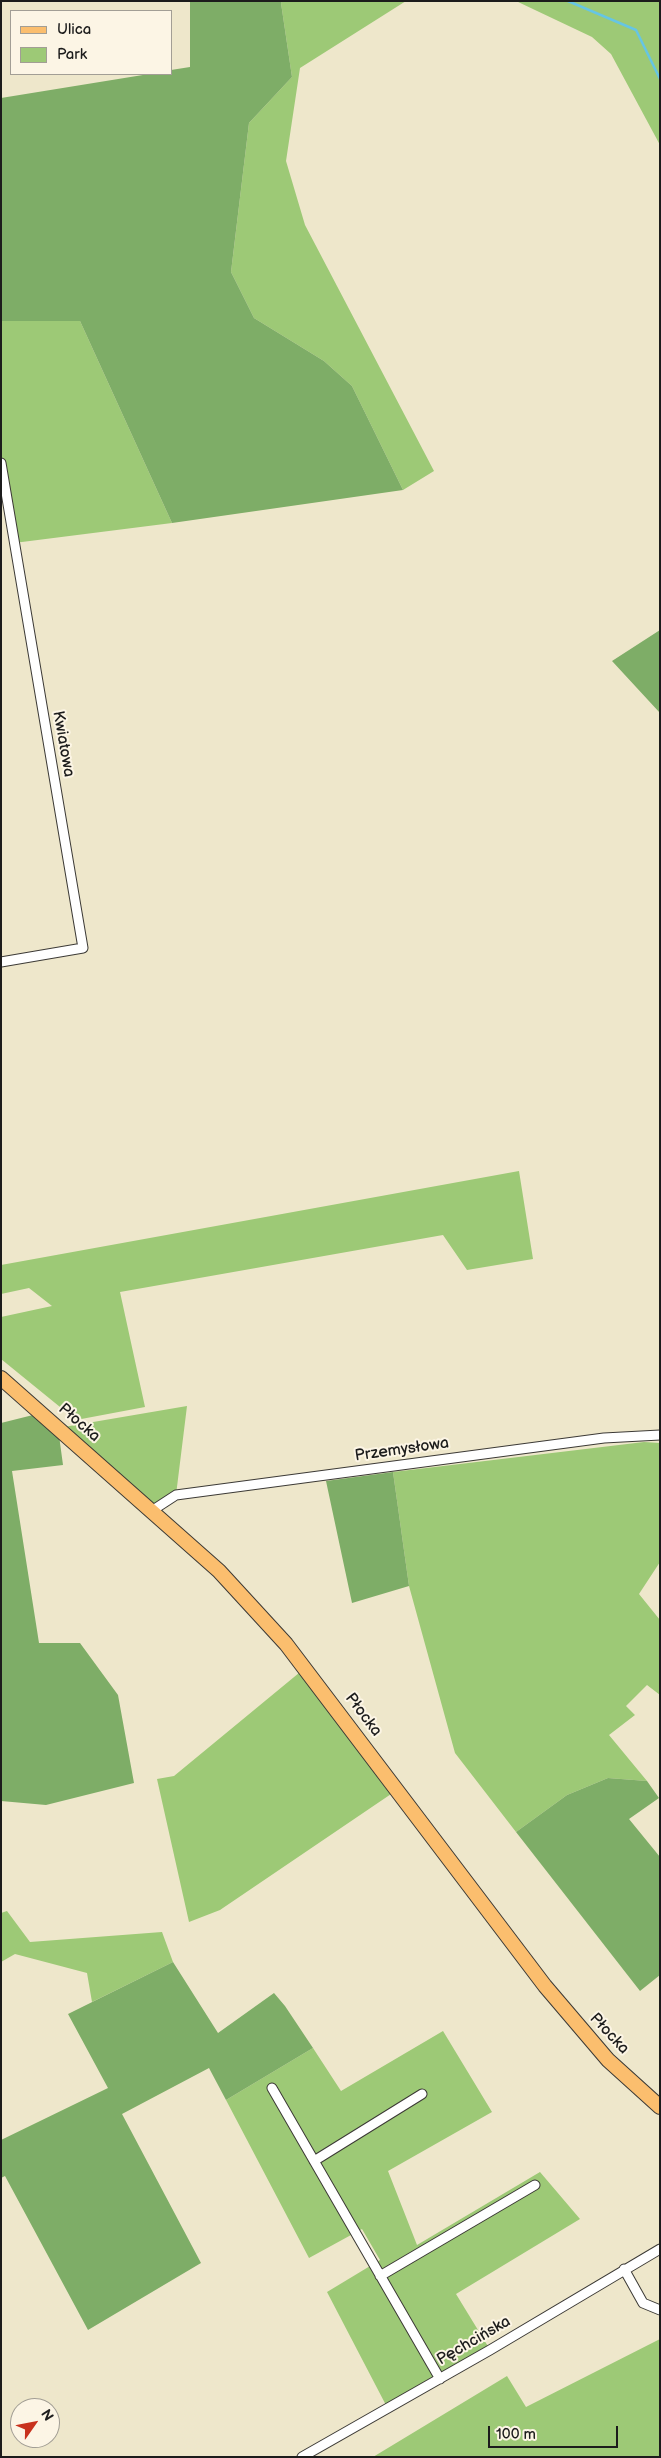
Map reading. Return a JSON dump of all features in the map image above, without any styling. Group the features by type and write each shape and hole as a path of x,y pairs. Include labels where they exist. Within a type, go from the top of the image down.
{"main road":[{"name":"Płocka","path":"1,1378 153,1510 219,1571 286,1644 557,2001 608,2060 660,2107"}],"street":[{"name":"Kwiatowa","path":"1,463 83,948 1,962"},
{"name":"Przemysłowa","path":"153,1510 176,1495 604,1438 660,1435"},
{"path":"272,2088 440,2378"},
{"path":"314,2161 422,2094"},
{"path":"380,2276 535,2185"},
{"name":"Pęchcińska","path":"302,2457 660,2249"},
{"path":"624,2269 643,2303 660,2310"}],"green space":[{"path":"190,1 283,1 281,3 292,77 249,123 231,272 254,318 324,361 352,386 403,490 172,523 80,321 1,321 1,98 143,75 172,75 172,70 190,67"},
{"path":"283,1 406,1 300,68 286,161 305,225 434,471 403,490 352,386 324,361 254,318 231,272 249,123 292,77 281,3"},
{"path":"516,1 660,1 660,145 611,54 592,37"},
{"path":"1,321 80,321 172,523 14,543 7,499 1,500"},
{"path":"660,630 660,713 612,661"},
{"path":"519,1171 533,1259 467,1270 443,1235 120,1292 145,1407 76,1420 1,1359 1,1317 52,1306 29,1288 1,1294 1,1265"},
{"path":"187,1406 176,1495 153,1510 58,1428"},
{"path":"41,1413 58,1428 63,1465 12,1471 39,1643 80,1643 118,1695 134,1783 46,1805 1,1801 1,1423"},
{"path":"644,1442 660,1443 660,1562 639,1594 660,1620 660,1695 647,1685 626,1706 635,1715 609,1735 647,1781 608,1778 567,1795 516,1832 455,1753 409,1586 393,1472"},
{"path":"393,1472 409,1586 352,1603 326,1481"},
{"path":"305,1668 397,1790 220,1910 189,1922 157,1779 174,1776"},
{"path":"608,1778 647,1781 659,1798 629,1819 660,1857 660,1975 640,1991 516,1832 567,1795"},
{"path":"7,1911 30,1942 162,1932 173,1962 92,2002 87,1973 15,1954 1,1962 1,1913"},
{"path":"173,1962 218,2033 274,1993 313,2048 226,2100 209,2068 122,2114 201,2263 88,2330 5,2176 1,2178 1,2140 108,2088 68,2014"},
{"path":"443,2031 492,2112 388,2171 417,2245 540,2172 580,2219 456,2294 489,2348 388,2409 327,2292 380,2260 362,2229 309,2258 226,2100 313,2048 341,2091"},
{"path":"660,2339 660,2457 373,2457 507,2376 526,2407"}],"waterway":[{"path":"568,1 636,30 660,79"}]}
